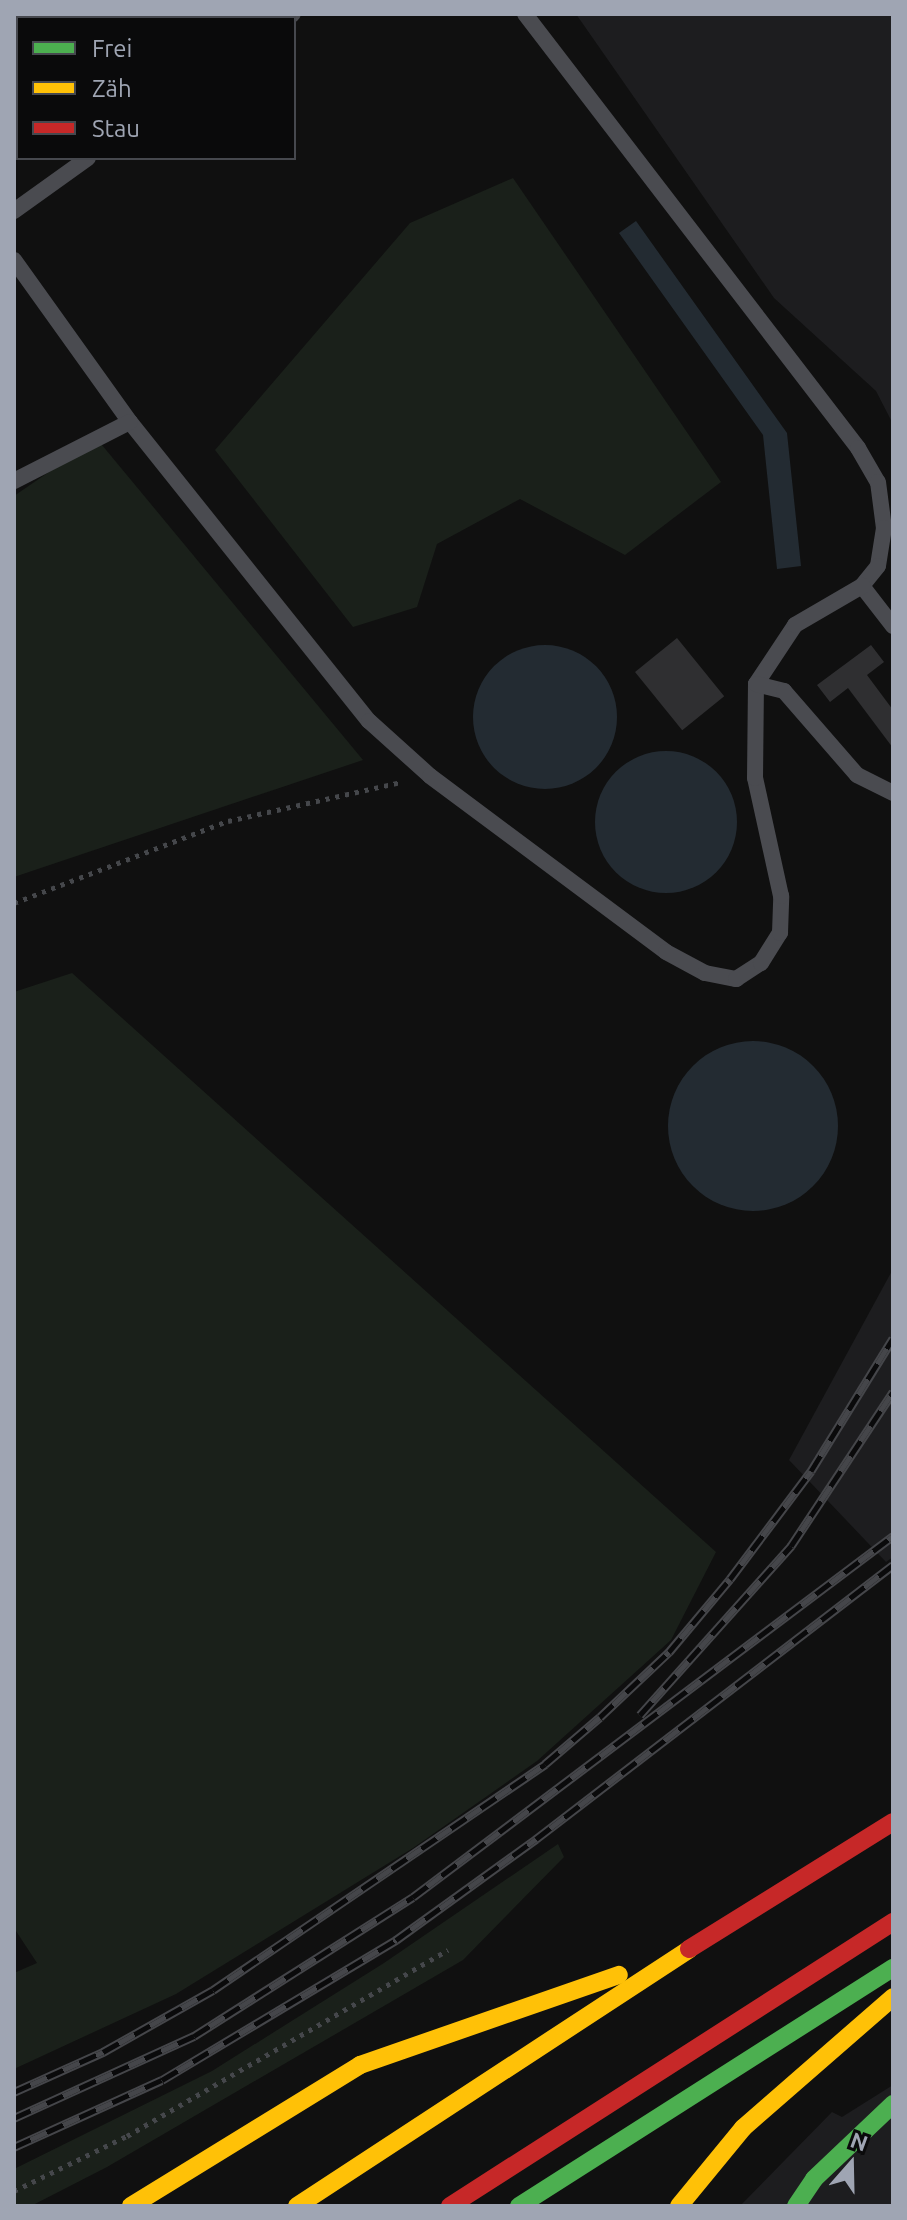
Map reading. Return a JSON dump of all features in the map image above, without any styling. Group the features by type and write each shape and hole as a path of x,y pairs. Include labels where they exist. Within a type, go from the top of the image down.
{"main road":[{"path":"297,2206 682,1953 893,1822"},
{"path":"450,2206 893,1922"},
{"path":"131,2206 360,2065 682,1953"},
{"path":"519,2206 893,1968"},
{"path":"679,2206 743,2128 893,1997"},
{"path":"796,2206 814,2179 893,2104"}],"lane":[{"path":"14,260 130,422 369,721 430,776 666,952 705,973 736,979 761,963 780,933 781,896 755,778 756,684 795,625 862,586 878,566 884,528 878,482 858,448 525,14"},
{"path":"14,211 85,160"},
{"path":"14,481 130,422"},
{"path":"862,586 893,626"},
{"path":"756,684 784,691 857,775 893,793"}],"path":[{"path":"14,903 228,821 430,776"},
{"path":"14,2191 127,2136 448,1950"}],"shaded area":[{"path":"576,14 893,14 893,424 876,391 774,298"},
{"path":"513,178 721,482 625,555 520,499 437,544 417,607 353,627 215,450 410,223"},
{"path":"636,221 787,433 801,566 777,569 763,435 619,233"},
{"path":"97,439 363,760 14,877 14,496"},
{"path":"545,645 573,650 596,666 612,689 617,717 612,745 596,768 573,784 545,789 517,784 494,768 478,745 473,717 478,689 494,666 517,650"},
{"path":"666,751 693,757 716,772 731,795 737,822 731,849 716,872 693,887 666,893 639,887 616,872 601,849 595,822 601,795 616,772 639,757"},
{"path":"72,973 716,1552 671,1640 537,1761 413,1848 176,1994 14,2069 14,1973 37,1963 14,1928 14,992"},
{"path":"753,1041 786,1047 813,1066 832,1093 838,1126 832,1159 813,1186 786,1205 753,1211 720,1205 693,1186 674,1159 668,1126 674,1093 693,1066 720,1047"},
{"path":"893,1269 893,1557 886,1562 789,1460"},
{"path":"558,1844 564,1857 463,1960 107,2167 31,2206 14,2206 14,2169 212,2071 384,1963"},
{"path":"893,2085 893,2206 740,2206 832,2112 842,2117"}],"building":[{"path":"677,638 724,696 682,730 635,672"},
{"path":"871,645 884,662 867,675 893,710 893,748 848,688 830,702 817,685"}],"railway":[{"path":"14,2092 103,2052 213,1990 545,1764 600,1717 669,1652 730,1579 811,1471 893,1338"},
{"path":"640,1715 791,1546 893,1392"},
{"path":"14,2118 194,2036 413,1897 893,1536"},
{"path":"14,2147 162,2080 396,1940 536,1839 893,1565"}],"traffic: fast":[{"path":"519,2206 893,1968"},
{"path":"796,2206 814,2179 893,2104"}],"traffic: slow":[{"path":"297,2206 689,1949"},
{"path":"131,2206 360,2065 619,1975"},
{"path":"679,2206 743,2128 893,1997"}],"traffic: jam":[{"path":"689,1949 893,1822"},
{"path":"450,2206 893,1922"}]}
